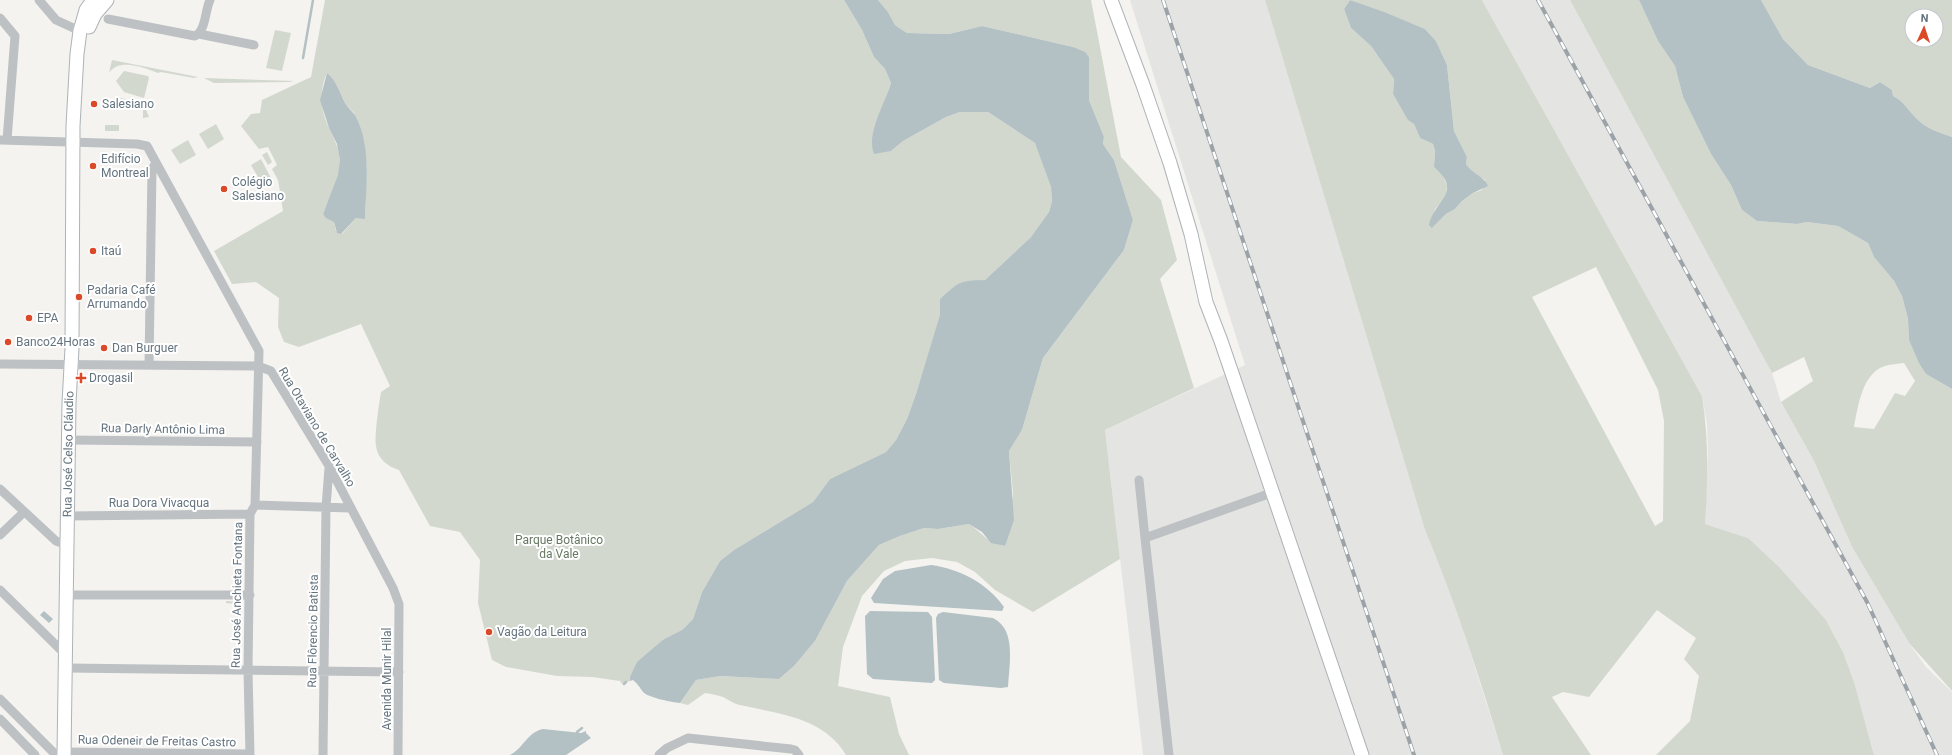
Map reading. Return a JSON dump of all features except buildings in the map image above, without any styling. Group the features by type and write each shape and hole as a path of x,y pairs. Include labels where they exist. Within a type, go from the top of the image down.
{"street":[{"path":"39,0 56,20 80,31"},
{"path":"75,145 77,54 80,31 86,10 93,0"},
{"path":"75,145 86,38 95,14 107,0"},
{"path":"1110,0 1143,85 1170,163 1191,234 1206,302 1221,341 1362,755"},
{"path":"199,34 207,1"},
{"path":"0,18 14,34 15,38 4,140 75,145 144,145 149,149 259,351 258,366 0,364"},
{"path":"108,19 188,35 199,34 254,45"},
{"name":"Rua José Celso Cláudio","path":"61,754 66,662 75,145"},
{"path":"149,365 152,169 156,163"},
{"name":"Rua José Anchieta Fontana","path":"250,755 248,671 250,514 255,505 258,366"},
{"name":"Rua Otaviano de Carvalho","path":"258,366 271,371 329,466 393,588 399,604"},
{"name":"Rua Darly Antônio Lima","path":"69,440 257,442"},
{"name":"Rua Flôrencio Batista","path":"323,755 326,507 329,466"},
{"path":"1139,480 1169,755"},
{"path":"0,489 56,541 68,545"},
{"path":"1145,538 1272,493"},
{"path":"255,505 350,508"},
{"path":"0,535 24,512"},
{"name":"Rua Dora Vivacqua","path":"68,516 250,514"},
{"path":"0,590 66,662 248,671 399,672"},
{"path":"67,595 250,595"},
{"name":"Avenida Munir Hilal","path":"398,755 399,604"},
{"path":"0,699 61,754"},
{"path":"0,719 35,755"},
{"path":"659,755 667,748 688,738 791,748 799,755"},
{"name":"Rua Odeneir de Freitas Castro","path":"61,754 250,755"}],"shaded area":[{"path":"844,0 878,0 888,12 895,25 907,33 949,34 982,26 1073,47 1085,52 1089,57 1089,100 1104,137 1103,144 1114,160 1133,220 1124,250 1043,358 1022,430 1009,451 1014,520 1005,546 991,543 982,532 969,524 938,529 924,528 879,545 847,581 815,641 794,666 779,679 720,676 696,680 680,703 661,699 646,694 638,684 633,680 630,681 630,677 637,662 664,639 682,630 693,619 702,592 720,561 734,550 813,502 830,479 886,452 896,440 907,419 916,394 940,315 940,299 960,283 985,280 1031,237 1049,212 1052,201 1051,187 1035,143 988,112 960,112 946,117 903,141 891,151 874,154 872,137 874,128 891,83 885,69 874,57 862,30"},
{"path":"1130,0 1265,0 1425,530 1444,575 1461,623 1503,755 1143,755 1105,430 1245,365"},
{"path":"1350,0 1425,29 1436,41 1447,65 1454,131 1467,157 1466,164 1484,180 1488,186 1473,193 1462,201 1455,209 1446,214 1432,228 1429,225 1432,216 1445,196 1447,190 1447,184 1443,176 1434,167 1435,151 1433,144 1420,138 1414,124 1408,120 1393,94 1394,79 1371,46 1351,28 1344,9"},
{"path":"1482,0 1570,0 1772,373 1781,402 1814,461 1852,547 1909,643 1926,667 1952,692 1952,755 1874,755 1854,683 1843,652 1826,620 1748,538 1705,524 1708,453 1707,424 1702,396"},
{"path":"1639,0 1761,0 1783,39 1808,65 1870,88 1880,82 1892,90 1893,96 1900,100 1922,123 1934,130 1952,137 1952,389 1926,374 1919,363 1909,340 1908,319 1902,296 1894,281 1874,257 1868,243 1838,226 1807,222 1797,224 1757,221 1742,210 1731,185 1711,154 1683,97 1675,66 1658,41"},
{"path":"327,73 335,83 346,105 355,115 364,140 366,153 367,179 365,219 356,218 341,234 337,233 334,222 326,218 323,214 338,175 340,160 337,144 329,128 320,100"},
{"path":"931,565 952,570 972,578 997,598 1004,607 1002,611 874,603 871,598 883,579 895,571"},
{"path":"44,611 53,619 49,623 40,615"},
{"path":"870,611 928,612 932,617 935,680 932,683 873,679 867,674 865,616"},
{"path":"943,612 993,618 1001,623 1009,639 1010,648 1008,687 1001,688 944,683 939,680 936,618 938,614"},
{"path":"543,729 581,733 586,731 591,738 566,755 510,755 519,749 529,737 537,731"}],"green space":[{"name":"Parque Botânico da Vale","path":"325,0 844,0 862,30 874,57 885,69 891,83 873,136 891,151 903,141 946,117 960,112 988,112 1035,143 1051,187 1052,201 1049,212 1031,237 985,280 940,299 941,315 916,394 907,419 896,440 886,452 830,479 813,502 734,550 720,561 702,592 693,619 682,630 664,639 630,677 630,681 622,684 620,681 592,677 557,676 506,667 492,660 478,603 480,560 460,532 430,526 399,470 391,467 378,454 376,435 381,392 390,386 361,324 299,347 284,342 278,327 279,298 256,282 232,284 214,251 283,211 278,180 272,169 277,165 268,147 259,149 241,126 251,114 260,113 262,100 311,77","holes":["327,73 337,86 346,105 354,113 364,141 367,167 365,218 356,218 342,234 336,231 334,222 323,214 340,168 340,157 336,142 325,118 322,103 322,88"]},
{"path":"878,0 1091,0 1121,157 1161,200 1177,260 1160,279 1194,388 1105,430 1120,559 1033,612 995,590 975,572 957,562 932,558 905,561 884,571 862,596 843,647 838,686 890,697 899,734 909,755 846,755 837,742 826,732 799,719 734,703 721,696 705,693 688,705 680,703 696,680 720,676 779,679 794,666 815,641 847,581 879,545 924,528 938,529 969,524 994,543 1005,546 1013,494 1009,451 1022,430 1043,358 1124,250 1133,220 1114,160 1103,144 1104,137 1089,100 1089,57 1073,47 982,26 949,34 907,33 895,25 888,12"},
{"path":"1265,0 1350,0 1482,0 1702,396 1706,428 1707,460 1705,524 1748,538 1779,567 1826,620 1843,652 1854,682 1874,755 1656,755 1690,721 1699,676 1684,659 1696,638 1657,610 1589,697 1563,692 1552,697 1591,755 1503,755 1467,641 1425,530","holes":["1350,0 1425,29 1436,41 1447,65 1454,131 1467,157 1466,164 1470,171 1485,180 1482,190 1473,193 1462,201 1455,209 1446,214 1432,228 1435,209 1446,197 1447,186 1442,173 1434,167 1435,151 1433,144 1420,138 1414,124 1408,119 1393,94 1394,79 1371,46 1351,28 1344,9","1596,267 1658,390 1664,421 1663,521 1655,526 1532,297"]},
{"path":"1570,0 1639,0 1658,41 1675,66 1683,97 1711,154 1731,185 1742,210 1757,221 1797,224 1807,222 1838,226 1868,243 1874,257 1894,281 1902,296 1908,319 1909,340 1926,374 1952,389 1952,691 1909,643 1852,547 1814,461 1781,402 1813,381 1804,357 1772,373","holes":["1904,363 1915,381 1905,396 1895,393 1874,429 1854,427 1862,392 1866,383 1877,370 1887,365"]},
{"path":"1761,0 1952,0 1952,137 1934,130 1922,123 1900,100 1893,96 1892,90 1880,82 1870,88 1808,65 1783,39"},
{"path":"275,30 291,33 282,71 266,68"},
{"path":"112,60 198,77 194,78 161,72 158,73 132,65 113,68 109,73"},
{"path":"124,71 148,76 149,78 144,98 124,92 116,81"},
{"path":"204,78 294,81 214,83"},
{"path":"121,98 144,105 149,117 143,118 143,110 134,109 120,100"},
{"path":"216,124 224,139 208,149 199,134"},
{"path":"105,125 119,125 119,131 105,131"},
{"path":"188,140 196,155 180,164 171,150"},
{"path":"267,152 272,162 268,165 262,155"},
{"path":"261,159 271,178 262,184 251,165"},
{"path":"226,601 241,602 241,624 237,624 237,604 226,603"}],"waterway":[{"path":"303,58 313,0"},
{"path":"577,732 582,728"}],"railway":[{"path":"1163,0 1414,755"},
{"path":"1538,0 1867,602 1937,755"}],"place":[{"name":"Salesiano","path":"94,104"},
{"name":"Edifício Montreal","path":"93,166"},
{"name":"Colégio Salesiano","path":"224,189"},
{"name":"Itaú","path":"93,251"},
{"name":"Padaria Café Arrumando","path":"79,297"},
{"name":"EPA","path":"29,318"},
{"name":"Banco24Horas","path":"8,342"},
{"name":"Dan Burguer","path":"104,348"},
{"name":"Drogasil","path":"81,378"},
{"name":"Vagão da Leitura","path":"489,632"}]}
